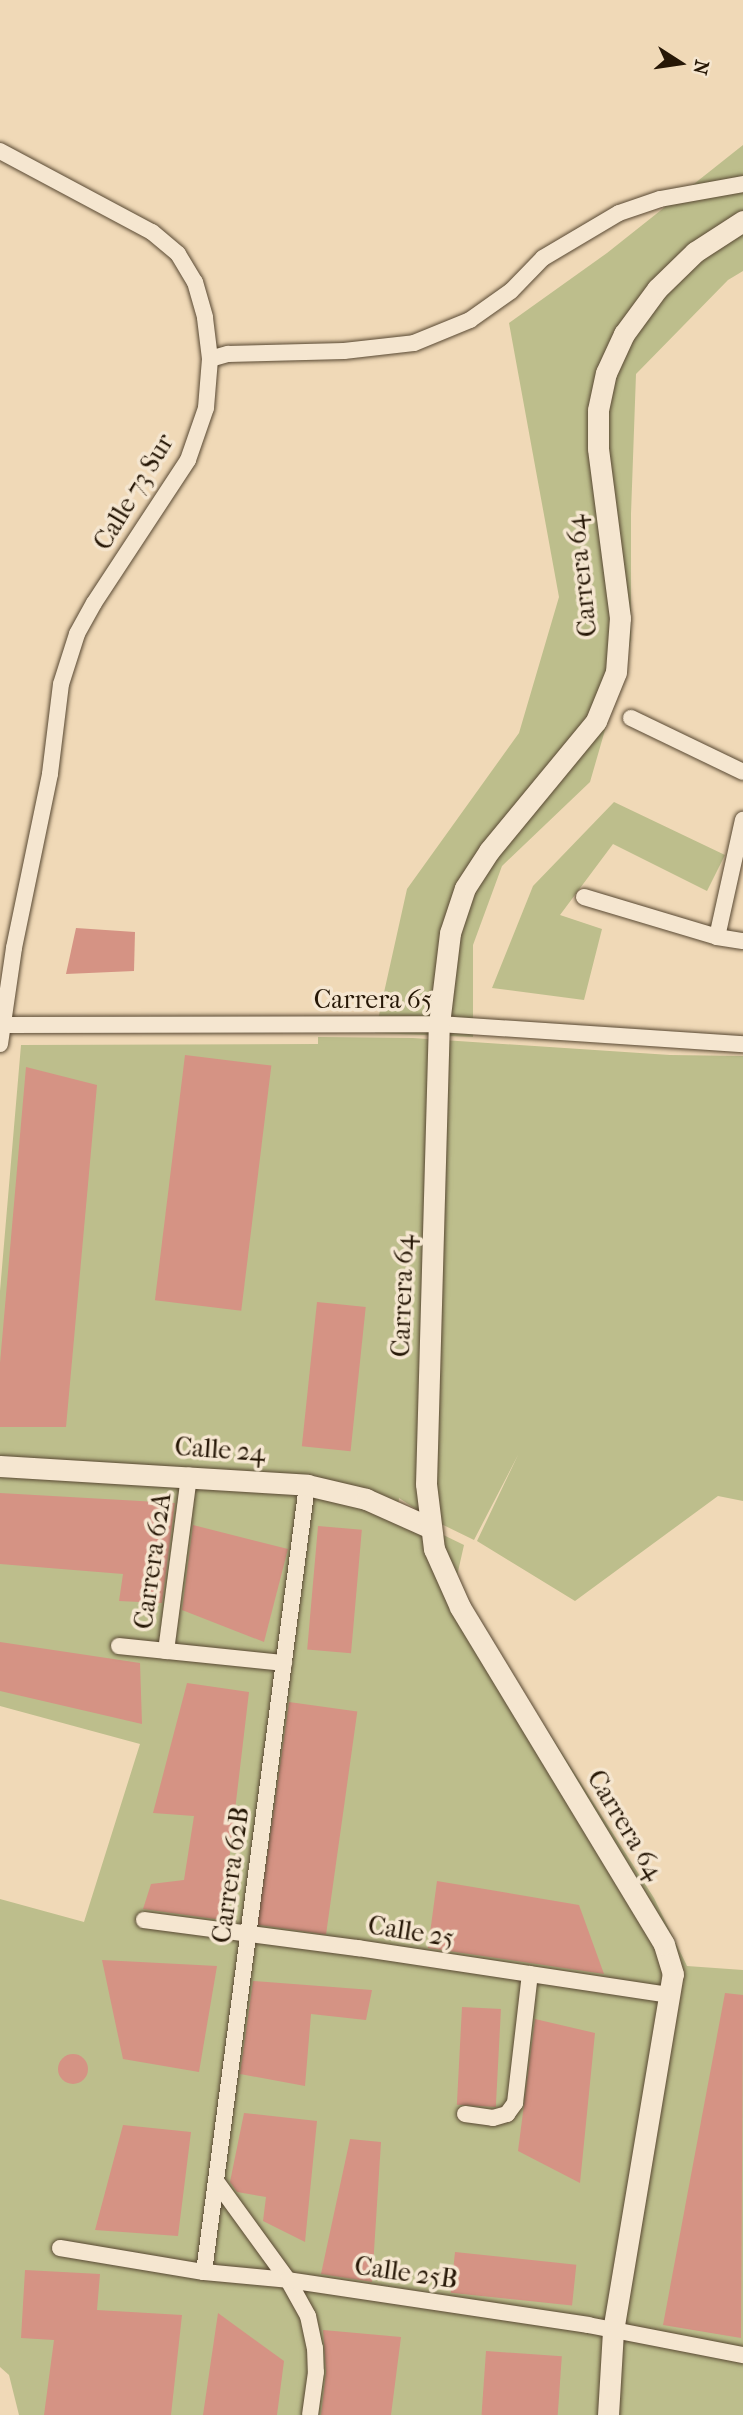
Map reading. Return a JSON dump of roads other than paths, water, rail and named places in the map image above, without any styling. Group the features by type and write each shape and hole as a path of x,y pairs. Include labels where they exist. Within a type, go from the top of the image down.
{"street":[{"name":"Calle 73 Sur","path":"0,151 152,232 178,254 195,282 205,318 210,359 206,408 188,460 94,603 77,634 68,660 58,696 50,774 14,948 0,1044"},
{"path":"210,359 228,354 344,351 414,343 470,320 511,291 543,258 619,213 660,199 743,184"},
{"name":"Carrera 64","path":"608,2415 613,2331 673,1974 664,1944 460,1607 438,1558 429,1527 426,1484 439,1024 450,933 465,888 489,851 596,721 616,672 620,618 598,448 598,410 606,373 624,334 657,289 695,252 743,221"},
{"path":"631,718 743,772"},
{"path":"717,937 743,820"},
{"path":"584,897 717,937 743,941"},
{"name":"Carrera 65","path":"3,1025 439,1024 743,1044"},
{"name":"Calle 24","path":"0,1466 307,1485 366,1499 429,1527"},
{"name":"Carrera 62A","path":"166,1651 189,1476"},
{"name":"Carrera 62B","path":"204,2273 307,1485"},
{"path":"119,1646 284,1663"},
{"name":"Calle 25","path":"144,1920 247,1932 670,1995"},
{"path":"465,2115 493,2118 507,2114 515,2103 530,1974"},
{"path":"216,2181 288,2280 307,2316 315,2348 316,2372 310,2415"},
{"name":"Calle 25B","path":"60,2248 204,2273 314,2284 743,2354"}]}
